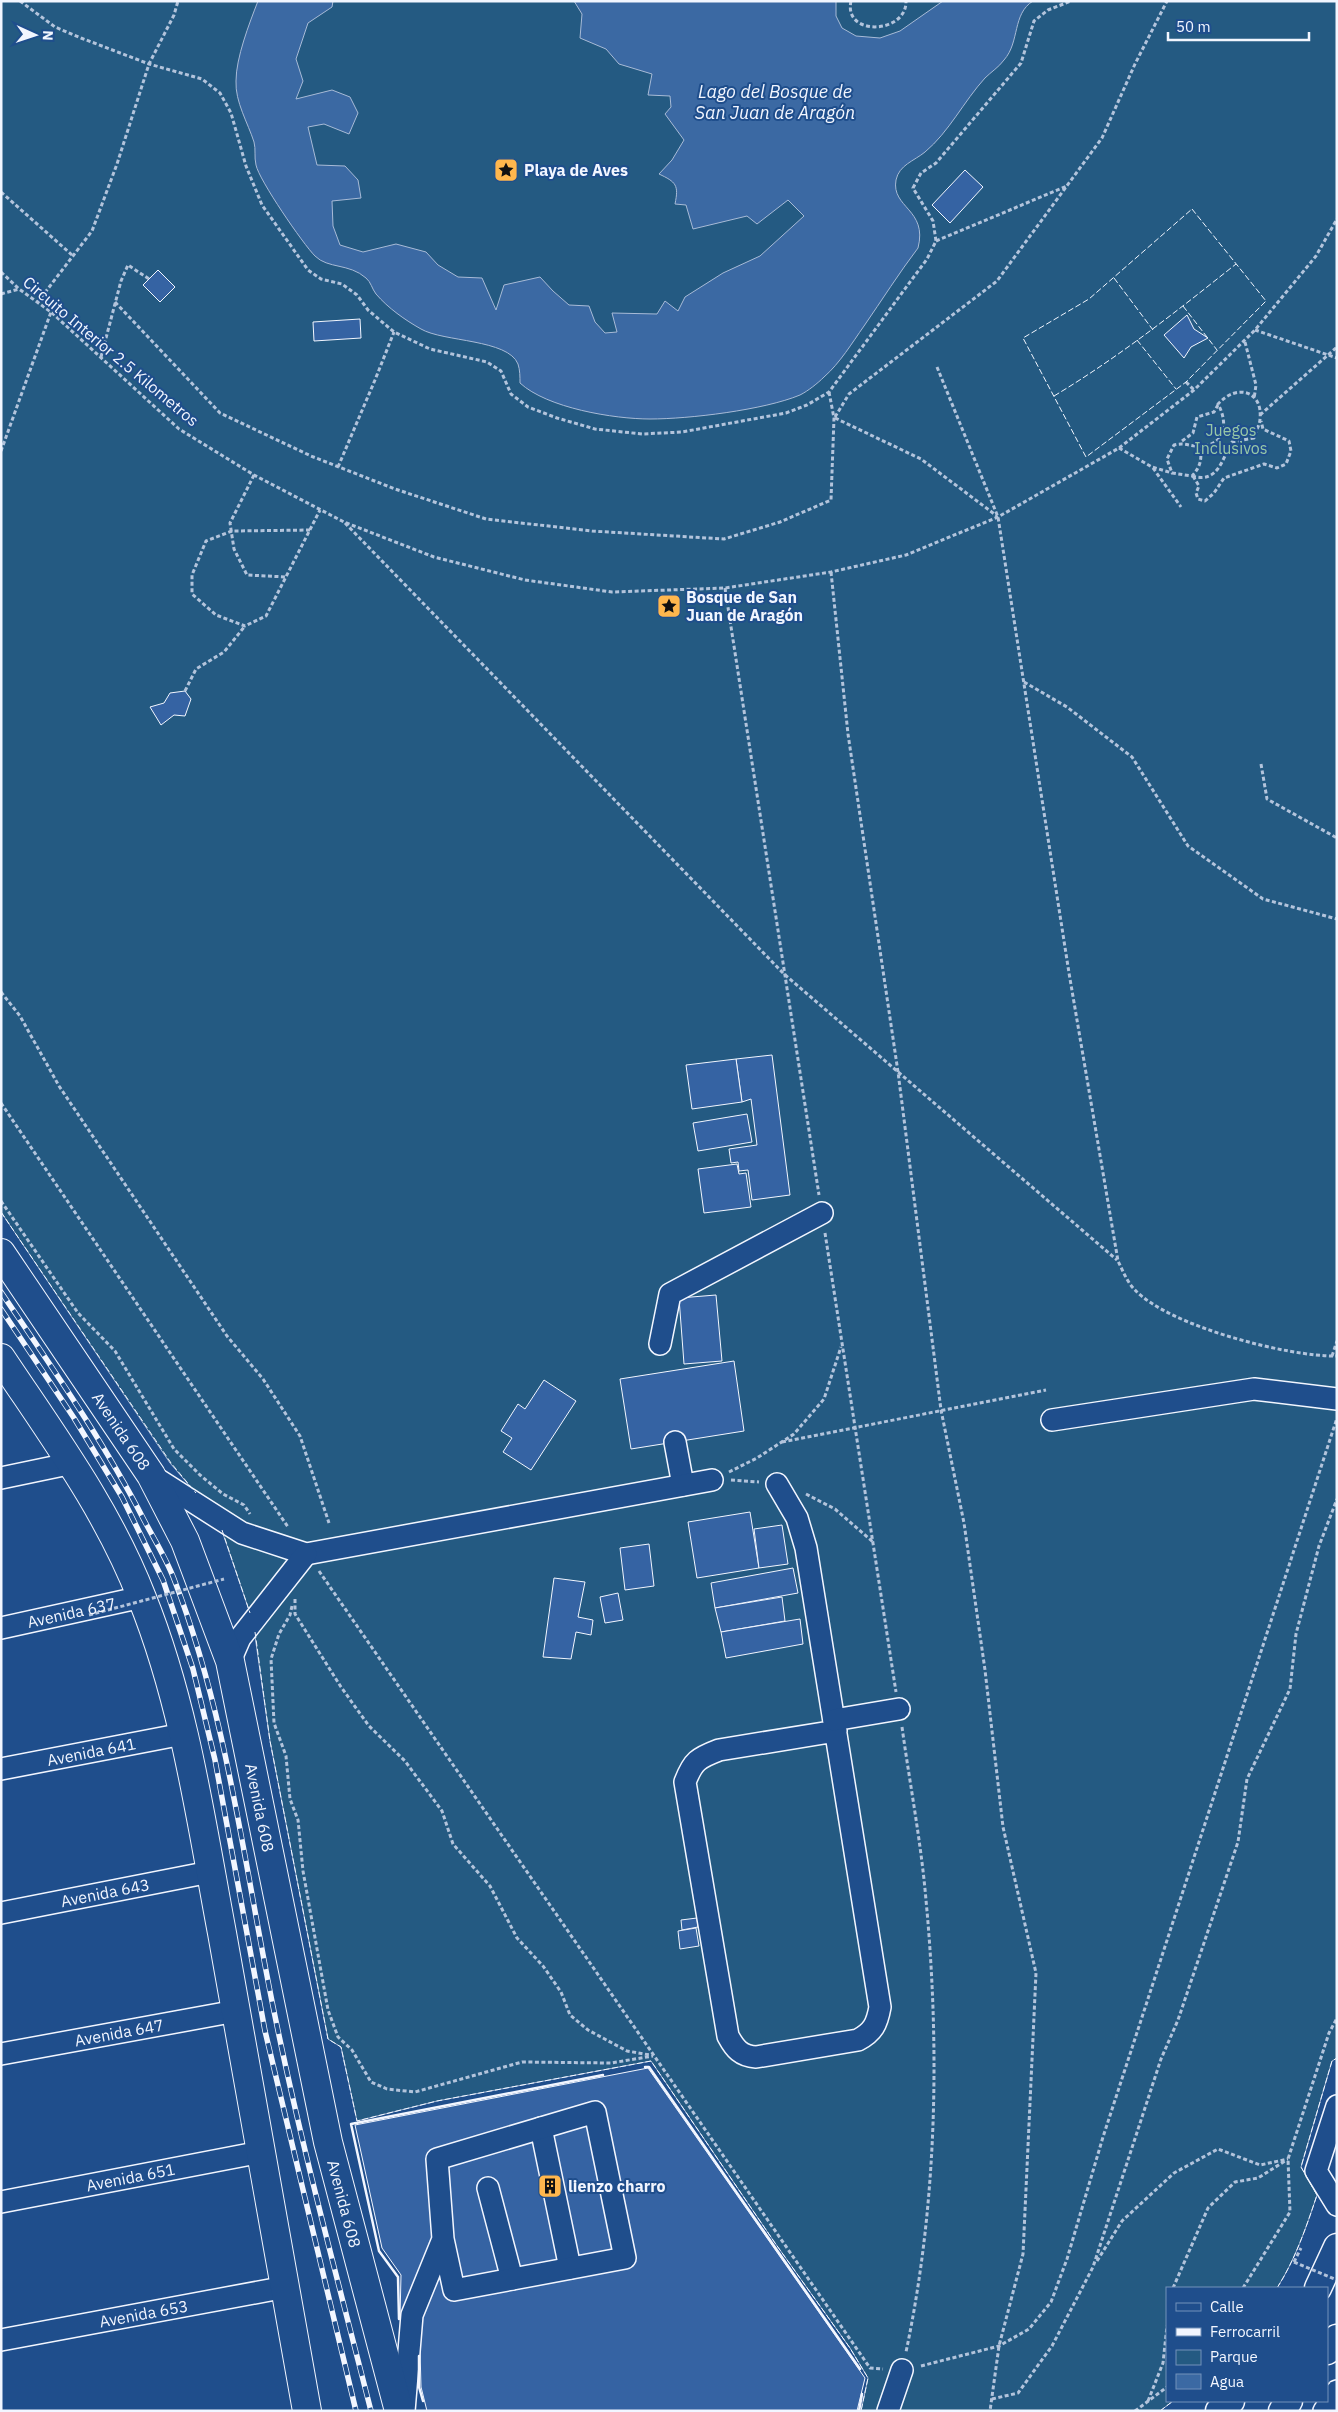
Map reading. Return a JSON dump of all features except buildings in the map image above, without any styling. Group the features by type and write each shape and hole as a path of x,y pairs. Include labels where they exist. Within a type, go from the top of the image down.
{"highway":[{"name":"Avenida 608","path":"1,1253 150,1475 184,1541 230,1661 328,2142 399,2411"},
{"path":"1,1358 73,1463 112,1530 142,1597 165,1662 184,1734 236,2011 307,2411"}],"main road":[{"path":"1318,2287 1337,2247"},
{"path":"1328,2350 1337,2338"},
{"path":"1219,2411 1230,2402"}],"street":[{"path":"660,1344 670,1294 822,1213"},
{"path":"1052,1420 1254,1389 1337,1399"},
{"path":"675,1442 683,1485"},
{"path":"1,1478 73,1463"},
{"path":"150,1475 242,1533 306,1554 712,1480"},
{"path":"777,1484 797,1518 806,1548 835,1725 880,2007 877,2024 869,2034 858,2040 756,2057 745,2057 735,2048 728,2036 685,1782 691,1766 702,1756 719,1750 835,1725 899,1709"},
{"path":"230,1661 240,1638 306,1554"},
{"name":"Avenida 637","path":"1,1628 142,1597"},
{"name":"Avenida 641","path":"1,1769 184,1734"},
{"name":"Avenida 643","path":"1,1913 210,1872"},
{"name":"Avenida 647","path":"1,2054 236,2011"},
{"path":"1337,2106 1316,2172 1337,2205"},
{"path":"594,2112 625,2258 454,2290 443,2239 437,2159 594,2112"},
{"path":"541,2128 570,2268"},
{"name":"Avenida 651","path":"1,2202 261,2152"},
{"path":"488,2188 512,2279"},
{"path":"404,2411 412,2315 443,2239"},
{"name":"Avenida 653","path":"1,2340 286,2287"},
{"path":"888,2411 902,2370"},
{"path":"1324,2411 1337,2391"}],"path":[{"path":"20,1 55,27 149,64 202,79 220,93 231,113 246,166 262,205 308,270 321,279 342,284 394,332 430,349 486,362 501,371 511,394 528,407 595,429 642,434 682,432 786,413 806,405 829,392 927,259 936,241 933,221 913,188 921,173 936,163 997,88 1021,63 1034,21 1048,10 1071,1"},
{"path":"37,303 92,231 117,164 149,64 174,15 178,1"},
{"path":"852,1 850,12 852,18 862,25 878,27 891,24 900,17 906,6 906,1"},
{"path":"834,418 849,394 997,281 1102,138 1135,64 1167,1"},
{"path":"936,241 1068,186"},
{"path":"1,192 72,255"},
{"name":"Circuito Interior 2.5 Kilometros","path":"1,272 19,289 51,312 180,429 254,475 344,522 434,557 525,580 612,592 725,588 831,572 906,555 998,517 1119,448 1194,390 1255,330 1316,256 1337,219"},
{"path":"101,357 115,302 128,265 149,279"},
{"path":"1,294 19,289"},
{"path":"115,302 220,413 338,466 395,489 486,519 592,531 724,539 780,522 831,500 834,418 829,392"},
{"path":"1,451 51,312"},
{"path":"1255,330 1337,358"},
{"path":"338,466 376,380 394,332"},
{"path":"1119,448 1152,468 1199,478 1210,475 1223,464 1226,451 1232,442 1254,438 1260,415 1254,398 1256,385 1244,341"},
{"path":"1260,415 1337,347"},
{"path":"938,367 998,517 1069,973 1118,1260"},
{"path":"1186,382 1194,390"},
{"path":"1172,473 1167,459 1174,445 1188,439 1193,433 1197,417 1214,412 1227,394 1235,391 1247,392 1254,398"},
{"path":"1174,445 1185,442 1192,446 1200,446 1218,440 1224,431 1224,416 1218,404"},
{"path":"834,418 921,459 998,517"},
{"path":"1192,476 1199,486 1196,493 1198,499 1205,501 1214,493 1224,478 1264,464 1277,468 1286,464 1291,451 1289,441 1263,429 1260,420"},
{"path":"1192,476 1200,468 1202,457 1200,446"},
{"path":"1152,468 1181,508"},
{"path":"254,475 230,523 234,549 247,574 286,577"},
{"path":"185,691 196,669 224,652 245,626 266,616 320,510"},
{"path":"344,522 784,974 1118,1260 1136,1290 1156,1306 1204,1328 1288,1352 1337,1356"},
{"path":"245,626 216,615 192,594 192,575 206,541 232,531 310,530"},
{"path":"831,572 848,734 898,1072 941,1410 964,1523 985,1670 1003,1827 1036,1973 1023,2254 999,2346 990,2411"},
{"path":"725,588 899,1709 926,1898 933,1993 934,2086 929,2183 918,2294 902,2370"},
{"path":"1024,682 1066,707 1132,757 1188,846 1263,899 1337,919"},
{"path":"1261,764 1267,799 1337,838"},
{"path":"1,992 20,1016 59,1086 227,1336 263,1379 300,1436 329,1523"},
{"path":"1,1103 306,1554 870,2368 902,2370 999,2346 1029,2329 1051,2302 1067,2259 1103,2137 1337,1418"},
{"path":"1,1201 78,1313 115,1352 174,1449 218,1489 244,1505 252,1517"},
{"path":"1332,1356 1337,1341"},
{"path":"712,1480 757,1458 794,1434 824,1399 842,1346"},
{"path":"782,1442 854,1426 1046,1390"},
{"path":"1093,2268 1161,2059 1178,2020 1238,1842 1247,1779 1290,1689 1296,1634 1319,1546 1337,1499"},
{"path":"89,1615 224,1579"},
{"path":"295,1596 295,1614 336,1680 369,1726 405,1761 442,1811 454,1844 490,1886 517,1938 543,1966 561,1992 570,2016 588,2030 627,2051 653,2056 611,2064 522,2062 415,2092 387,2089 370,2082 352,2050 338,2037 328,2010 303,1871 298,1820 290,1799 286,1756 274,1723 271,1659 278,1634 290,1615 295,1596"},
{"path":"1244,2287 1290,2212 1288,2159 1329,2033 1337,2018"},
{"path":"992,2399 1018,2392 1052,2346 1093,2268 1122,2221 1174,2174 1218,2149 1260,2165 1288,2159"},
{"path":"1173,2287 1208,2208 1235,2182 1258,2178 1288,2159"},
{"path":"1301,2248 1294,2262 1337,2280"},
{"path":"1148,2402 1163,2363 1166,2335"},
{"path":"1135,2411 1166,2389"}],"green space":[{"name":"Bosque de San Juan de Aragón","path":"1,1 1337,1 1337,2058 1332,2061 1301,2167 1317,2195 1295,2255 1278,2287 1166,2287 1166,2402 1172,2402 1160,2411 861,2411 868,2378 850,2348 775,2243 651,2061 437,2101 357,2121 341,2047 328,2039 270,1741 253,1622 218,1519 170,1463 1,1212"}],"water":[{"name":"Lago del Bosque de San Juan de Aragón","path":"258,1 333,1 332,7 308,23 296,59 303,81 296,99 332,90 350,97 358,113 349,134 324,124 308,127 317,165 345,166 358,180 361,198 332,201 333,226 340,245 363,252 396,244 426,252 438,265 458,277 482,278 496,310 504,285 540,277 569,305 589,306 595,322 605,333 617,332 612,313 657,314 665,301 678,311 685,297 723,273 760,256 804,216 788,200 757,224 747,216 693,229 686,205 675,204 677,192 675,185 669,179 659,174 672,160 684,140 665,114 671,107 670,96 648,95 652,74 619,64 606,49 580,38 582,14 574,1 836,1 836,16 842,28 856,36 880,38 900,31 943,1 1033,1 1022,13 1009,53 1004,60 977,87 934,144 900,171 896,180 896,189 899,197 918,225 920,235 918,248 835,366 810,389 785,400 726,413 650,419 618,417 582,410 547,399 532,392 520,383 518,364 512,356 489,345 431,333 421,329 403,318 386,304 376,294 368,280 359,273 326,263 315,256 282,212 259,173 255,162 254,142 242,112 236,89 238,62"}],"railway":[{"path":"1,1292 76,1404 128,1490 171,1571 193,1633 209,1687 222,1742 276,2021 298,2119 371,2411"},
{"path":"1,1309 74,1418 122,1497 163,1580 193,1669 215,1760 265,2031 356,2411"}],"fence":[{"path":"1192,209 1266,301 1186,382 1086,457 1023,338 1089,299 1192,209"},
{"path":"1054,396 1125,349 1236,264"},
{"path":"1114,278 1153,330"},
{"path":"1183,306 1217,350"},
{"path":"1137,340 1176,389"},
{"path":"1,1212 171,1463 196,1493"},
{"path":"222,1530 250,1613"},
{"path":"255,1632 270,1741 328,2039 341,2047 357,2121 437,2101 651,2061 775,2243 850,2348 868,2378 861,2411"},
{"path":"1278,2287 1295,2255 1317,2195 1301,2167 1332,2061 1337,2058"},
{"path":"1160,2411 1172,2402"}],"wall":[{"path":"645,2067 649,2067 860,2369"},
{"path":"399,2319 398,2277 379,2251 351,2124 603,2075"},
{"path":"419,2356 419,2387 423,2401"},
{"path":"859,2411 862,2394"}],"place":[{"name":"Playa de Aves","path":"506,170"},
{"name":"Bosque de San Juan de Aragón","path":"669,606"},
{"name":"lienzo charro","path":"550,2186"}],"park label":[{"name":"Juegos Inclusivos","path":"1231,439"}]}
